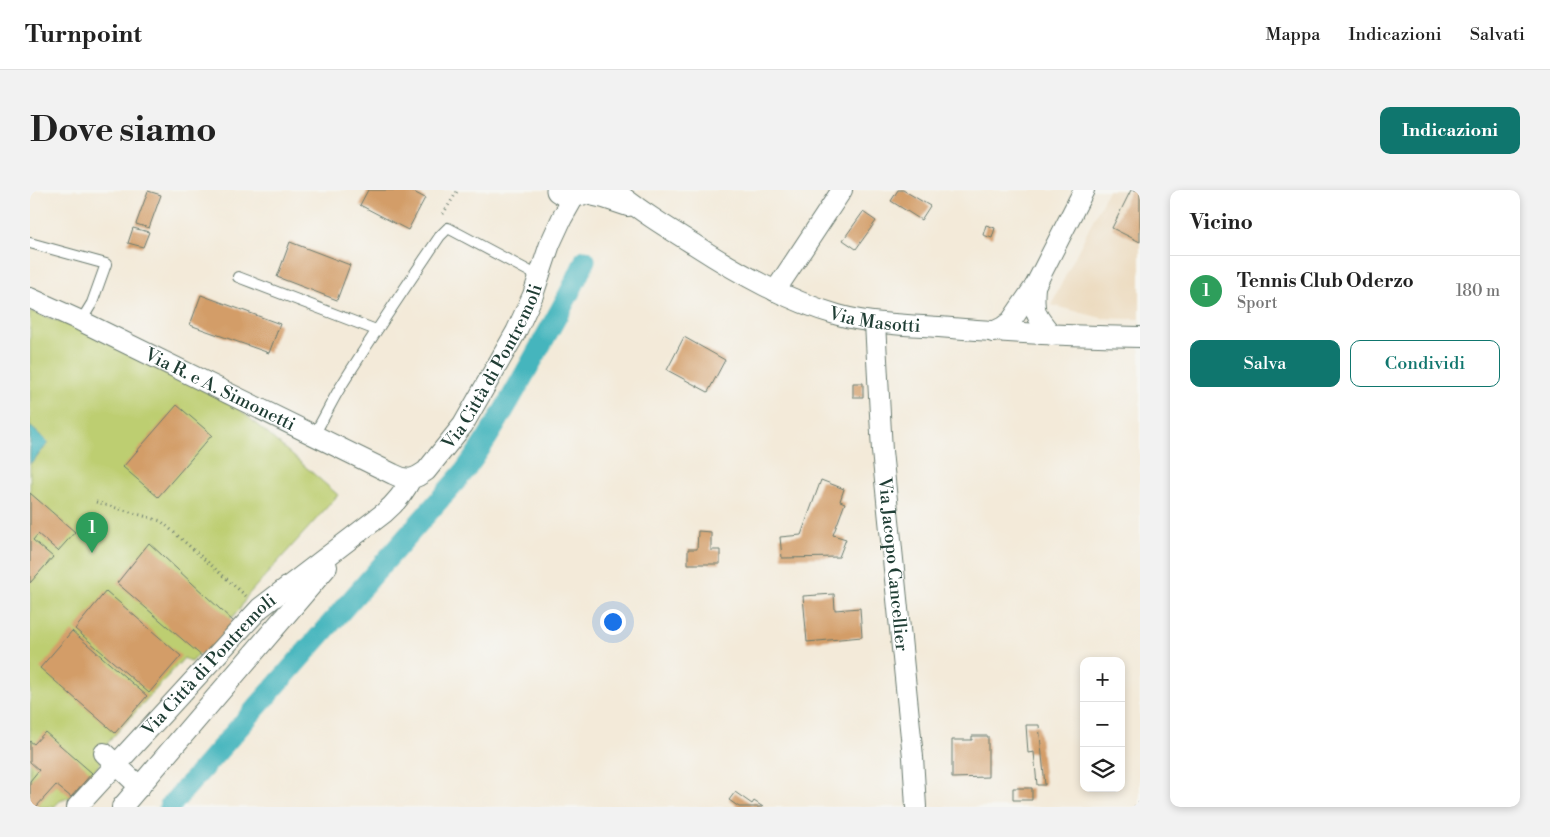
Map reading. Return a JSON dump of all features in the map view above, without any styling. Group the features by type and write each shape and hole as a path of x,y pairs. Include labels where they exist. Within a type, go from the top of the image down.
{"street":[{"name":"Via Masotti","path":"614,190 637,209 734,270 801,303 830,312 874,323 992,332 1140,338"},
{"path":"775,291 842,190"},
{"path":"992,332 1011,321 1035,286 1084,190"},
{"name":"Via Masotti","path":"571,192 604,198 637,209"},
{"name":"Via Città di Pontremoli","path":"78,807 110,759 258,611 395,505 411,479 426,471 463,425 516,332 540,277 550,244 571,192"},
{"path":"1035,286 1035,312 1038,320 1052,335"},
{"name":"Via R. e A. Simonetti","path":"30,298 82,321 392,474 411,479"},
{"name":"Via Jacopo Cancellier","path":"874,323 882,451 916,807"},
{"name":"Via Città di Pontremoli","path":"122,807 353,537"},
{"path":"258,611 266,629 266,640"},
{"path":"110,759 140,787"}],"lane":[{"path":"313,436 376,330 440,236 448,228 540,277"},
{"path":"30,243 106,264 92,303 82,321"},
{"path":"238,277 376,330"}],"path":[{"path":"96,502 160,522 258,611"},
{"path":"1135,807 1140,803"}],"shaded area":[{"path":"1108,190 1140,190 1140,319 1102,318 1051,305"}],"green space":[{"path":"30,311 100,336 239,409 338,495 247,596 240,609 191,662 184,658 112,738 108,743 100,764 71,797 60,801 54,807 30,807"}],"water":[{"path":"30,426 49,443 30,464"}],"building":[{"path":"368,190 410,190 425,198 408,230 360,205"},
{"path":"898,190 903,190 930,206 921,220 891,201"},
{"path":"1131,190 1140,190 1140,242 1112,228"},
{"path":"148,191 161,195 149,228 136,224"},
{"path":"863,212 876,221 856,249 843,240"},
{"path":"986,225 995,228 992,238 983,235"},
{"path":"133,228 149,232 143,247 128,243"},
{"path":"290,242 350,265 337,300 277,277"},
{"path":"201,295 280,324 269,353 190,325"},
{"path":"684,337 725,360 708,392 667,370"},
{"path":"853,383 863,383 863,397 853,397"},
{"path":"177,405 212,435 158,497 123,467"},
{"path":"821,480 844,489 840,501 845,503 833,535 846,539 839,557 782,558 780,537 801,535"},
{"path":"30,493 75,532 58,551 38,534 33,540 53,557 30,583"},
{"path":"698,531 711,532 711,550 720,550 720,564 688,564 688,549 697,549"},
{"path":"149,543 234,622 204,658 117,583"},
{"path":"106,591 181,656 149,693 75,629"},
{"path":"834,594 835,610 860,608 862,637 807,642 803,596"},
{"path":"72,631 147,696 115,733 40,668"},
{"path":"1026,725 1039,725 1045,785 1037,785 1034,752 1028,753"},
{"path":"45,732 92,773 71,797 56,785 36,807 30,807 30,781 39,770 30,762 30,741 34,744"},
{"path":"972,736 988,736 988,777 952,778 952,740 972,740"},
{"path":"1013,788 1032,788 1032,800 1013,800"},
{"path":"735,792 752,804 754,801 763,807 739,807 729,800"}],"waterway":[{"path":"169,807 463,473 508,403 567,298 585,260"}],"place":[{"name":"Tennis Club Oderzo","path":"92,553"}]}
